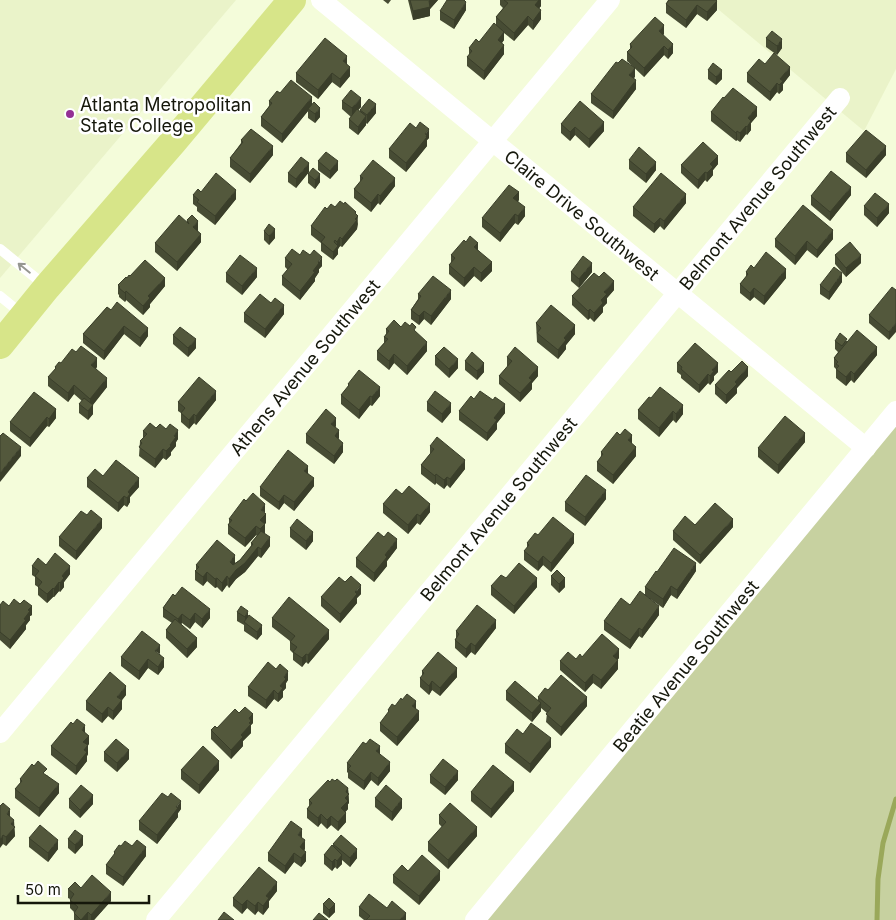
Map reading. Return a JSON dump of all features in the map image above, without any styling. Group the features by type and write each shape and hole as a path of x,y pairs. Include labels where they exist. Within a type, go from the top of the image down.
{"main road":[{"path":"0,345 47,287 174,142 292,0"}],"street":[{"name":"Claire Drive Southwest","path":"321,0 866,448"},
{"name":"Athens Avenue Southwest","path":"0,733 610,0"},
{"name":"Belmont Avenue Southwest","path":"156,920 840,98"},
{"name":"Beatie Avenue Southwest","path":"475,920 896,411"}],"lane":[{"path":"0,249 47,287"},
{"path":"0,296 24,316"}],"shaded area":[{"name":"Atlanta Metropolitan State College","path":"0,0 236,0 0,278"},
{"path":"707,0 896,0 896,69 864,131"},
{"path":"896,407 896,920 468,920"}],"building":[{"path":"410,0 431,0 429,1 430,7 413,11"},
{"path":"447,0 464,0 466,2 454,20 440,11"},
{"path":"504,0 539,0 535,5 541,10 533,21 528,16 514,33 496,17 508,3"},
{"path":"669,0 717,1 707,12 697,5 686,20 666,4"},
{"path":"655,17 664,25 659,31 673,44 668,50 664,46 644,68 627,52 632,47 630,44"},
{"path":"494,23 504,32 498,40 504,45 484,71 467,57 472,51 469,48 476,39 479,42"},
{"path":"772,31 782,39 777,46 766,38"},
{"path":"325,38 347,56 343,61 350,67 340,79 332,73 318,90 296,73"},
{"path":"774,53 790,67 780,79 783,81 779,85 777,83 770,92 747,73 759,59 765,64"},
{"path":"622,59 635,68 629,75 636,80 613,111 591,94 616,62 618,63"},
{"path":"713,63 722,70 716,77 708,70"},
{"path":"291,80 312,97 282,134 261,117 272,103 269,101 277,91 280,93"},
{"path":"733,88 757,107 748,118 751,121 740,133 737,131 736,133 711,112"},
{"path":"351,90 361,98 352,108 342,101"},
{"path":"369,99 376,104 367,115 360,110"},
{"path":"580,101 604,122 589,139 575,127 570,132 561,124"},
{"path":"314,102 320,108 315,114 308,109"},
{"path":"357,109 366,116 358,127 349,119"},
{"path":"420,122 429,129 425,134 427,137 406,163 389,149 410,123 416,128"},
{"path":"251,129 273,146 250,174 230,158 243,142 241,140"},
{"path":"866,130 886,146 866,170 846,153"},
{"path":"703,142 718,156 710,164 713,167 698,180 681,165"},
{"path":"639,147 656,162 646,174 629,160"},
{"path":"326,152 338,161 330,171 318,161"},
{"path":"301,157 309,163 296,179 288,173"},
{"path":"373,160 395,178 380,196 378,194 371,203 354,189 363,178 360,176"},
{"path":"313,168 320,174 315,180 308,174"},
{"path":"831,171 851,187 830,212 811,196"},
{"path":"216,173 236,190 215,216 197,202 199,200 193,195 198,189 201,192"},
{"path":"661,173 686,194 664,221 660,218 654,224 633,207"},
{"path":"509,185 519,192 513,198 525,207 518,216 515,214 500,233 482,218"},
{"path":"875,193 889,204 877,218 864,206"},
{"path":"340,201 344,204 345,202 358,216 342,239 340,237 337,242 335,240 334,242 338,246 333,252 321,242 325,237 311,226 325,207 327,209 331,204 335,207"},
{"path":"803,205 833,230 817,250 807,241 795,256 775,239"},
{"path":"179,215 189,224 187,220 192,215 198,221 193,227 201,234 177,262 155,243"},
{"path":"269,224 275,229 269,236 264,231"},
{"path":"470,236 478,243 474,247 492,262 481,273 474,267 464,278 449,265 455,258 451,255"},
{"path":"850,242 861,255 846,268 835,255"},
{"path":"292,249 300,255 303,250 310,255 314,250 322,257 313,271 315,272 300,291 282,276 292,264 285,258"},
{"path":"766,252 786,269 764,296 754,288 750,293 740,284 748,274 746,272 751,265 754,268"},
{"path":"240,255 257,268 242,286 226,273"},
{"path":"583,256 592,263 579,279 571,272"},
{"path":"145,260 165,278 148,296 150,298 143,306 126,291 125,293 119,288 118,285 126,277 130,276"},
{"path":"834,267 842,273 829,292 820,285"},
{"path":"604,272 614,281 604,292 607,294 601,300 603,303 594,313 590,309 588,311 572,296 594,273 599,277"},
{"path":"433,276 451,290 431,316 424,311 419,316 411,310 421,296 418,294"},
{"path":"892,287 896,290 896,323 889,332 869,315"},
{"path":"260,294 271,303 275,298 284,305 265,329 244,313"},
{"path":"117,302 148,328 140,338 124,326 104,351 83,334 107,307 111,310"},
{"path":"551,305 575,325 564,338 566,340 558,350 537,333 541,328 536,323"},
{"path":"394,320 401,327 405,322 410,326 412,323 416,327 414,330 427,342 407,366 394,354 389,361 377,351 388,339 384,337 389,331 386,329"},
{"path":"180,327 196,339 188,348 173,335"},
{"path":"857,330 877,347 854,374 851,371 846,377 836,369 839,366 834,358"},
{"path":"840,333 847,339 842,346 835,341"},
{"path":"695,343 718,363 710,376 708,374 699,385 677,363"},
{"path":"81,346 97,358 91,365 107,378 90,399 74,385 68,393 48,377 72,349 76,352"},
{"path":"444,347 458,359 449,369 435,356"},
{"path":"515,347 538,367 529,378 532,380 520,393 499,376 512,361 507,357"},
{"path":"472,352 484,363 477,371 465,361"},
{"path":"742,361 748,367 735,382 737,384 726,395 715,385 729,370 731,372"},
{"path":"359,370 380,387 359,410 341,395"},
{"path":"199,377 216,391 196,416 194,414 189,420 181,413 185,408 178,402"},
{"path":"660,387 683,405 676,414 673,411 659,428 638,410"},
{"path":"435,391 451,403 442,414 427,402"},
{"path":"480,391 493,400 495,397 505,404 494,418 497,420 487,433 459,411 471,396 474,399"},
{"path":"34,392 56,409 30,438 10,422"},
{"path":"84,398 93,405 88,411 79,404"},
{"path":"326,409 336,418 331,424 339,430 335,436 343,443 334,456 306,434"},
{"path":"785,416 805,433 778,465 758,448"},
{"path":"150,423 156,428 160,424 166,429 170,424 178,430 171,446 166,451 163,449 155,459 139,447 142,443 140,441 147,434 143,431"},
{"path":"625,429 632,435 628,440 636,447 613,475 597,462 603,454 601,452 617,432 620,435"},
{"path":"3,433 21,447 0,473 0,436"},
{"path":"437,437 465,460 450,479 447,477 444,480 436,474 435,476 421,465 434,449 430,446"},
{"path":"288,450 308,466 304,471 314,478 294,502 284,495 279,502 260,487"},
{"path":"116,460 139,478 128,492 130,494 127,498 124,496 118,503 87,478 95,469 103,476"},
{"path":"586,475 606,490 585,517 565,502"},
{"path":"409,486 430,504 420,516 417,514 408,525 383,504 396,489 402,494"},
{"path":"253,493 265,504 261,510 266,514 260,520 265,524 260,529 256,526 245,538 228,525 232,520 229,519 244,499 246,501"},
{"path":"715,503 733,519 700,555 673,531 685,516 695,525"},
{"path":"91,510 102,519 76,551 59,537 81,511 87,515"},
{"path":"553,517 574,534 551,563 543,556 538,562 524,551 529,545 527,543 535,533 538,535"},
{"path":"297,519 313,532 306,541 290,528"},
{"path":"261,531 270,537 261,549 258,547 229,579 227,576 222,583 207,572 203,577 195,571 199,567 196,565 217,540 235,555 230,562 233,565 240,560"},
{"path":"378,532 384,537 388,532 397,539 385,555 387,557 374,573 356,558"},
{"path":"674,548 696,563 677,590 671,586 663,599 645,587"},
{"path":"55,553 70,566 62,576 64,578 60,583 47,594 38,587 42,582 35,576 39,571 32,566 38,558 46,565"},
{"path":"519,563 537,578 514,606 491,586 501,575 506,578"},
{"path":"557,570 565,578 559,584 551,576"},
{"path":"351,576 361,585 355,592 357,594 340,614 321,597 339,577 345,582"},
{"path":"182,587 210,609 202,619 195,613 190,620 182,614 178,619 163,608 173,594 175,596"},
{"path":"640,591 659,606 642,630 639,628 630,640 604,621 621,598 630,605"},
{"path":"289,597 329,630 308,655 306,654 302,658 293,652 297,647 290,642 295,636 272,618"},
{"path":"14,599 20,604 24,600 32,606 24,619 26,620 10,640 0,632 0,605 3,601 9,606"},
{"path":"477,605 496,620 475,646 471,643 466,649 455,640 459,634 456,631"},
{"path":"241,606 248,611 245,617 237,612"},
{"path":"249,615 262,625 257,632 244,622"},
{"path":"175,619 197,638 187,649 166,630"},
{"path":"142,631 160,645 155,651 164,658 158,667 148,659 139,671 121,657"},
{"path":"602,634 619,649 613,656 618,660 601,680 593,674 585,683 560,661 568,652 576,659 580,654 582,657"},
{"path":"438,652 457,668 440,688 432,681 429,686 420,678 424,673 422,671"},
{"path":"268,662 276,669 280,664 288,671 284,677 286,679 280,686 283,688 278,694 274,690 266,700 248,687"},
{"path":"110,672 126,686 117,697 122,700 113,711 108,707 102,714 86,701"},
{"path":"561,675 587,697 561,727 546,714 551,708 538,697 545,688 548,690"},
{"path":"515,681 541,703 532,713 506,691"},
{"path":"407,694 416,701 412,706 419,711 397,737 380,723 392,704 395,706"},
{"path":"245,707 253,714 249,718 251,721 249,723 251,724 241,735 243,737 231,750 211,730 215,726 217,728 235,709 239,713"},
{"path":"77,719 85,725 82,730 89,736 83,742 88,745 84,750 87,752 76,766 51,746 71,722 73,724"},
{"path":"531,723 551,738 530,764 505,744 517,729 523,734"},
{"path":"116,739 129,750 117,763 104,752"},
{"path":"370,739 380,746 376,751 390,762 378,778 371,772 364,781 348,769 351,766 347,763 363,742 366,744"},
{"path":"203,746 219,761 199,785 181,770"},
{"path":"443,759 458,771 445,787 430,775"},
{"path":"38,761 47,769 43,773 59,784 39,808 15,789 32,764 34,766"},
{"path":"493,765 514,782 491,809 471,792"},
{"path":"332,779 335,781 337,779 348,788 346,792 349,794 345,798 348,801 341,808 346,813 338,822 331,816 327,820 321,814 318,818 307,809 312,803 309,800 328,780 330,782"},
{"path":"81,785 93,795 80,810 69,799"},
{"path":"386,785 402,799 392,812 375,798"},
{"path":"162,793 168,797 171,793 181,801 176,807 178,808 157,835 139,821"},
{"path":"3,803 10,809 7,814 14,820 11,824 15,827 6,837 3,835 0,839 0,806"},
{"path":"450,803 477,827 448,860 428,842 446,822 439,815"},
{"path":"291,821 302,829 298,835 305,840 300,847 306,852 301,858 294,853 285,866 268,853"},
{"path":"40,825 58,840 48,853 29,838"},
{"path":"75,830 83,836 75,845 68,839"},
{"path":"341,835 357,849 350,858 333,844"},
{"path":"137,840 146,847 123,877 106,865 119,845 121,846 125,841 132,846"},
{"path":"332,845 342,855 337,861 335,859 332,862 324,855"},
{"path":"422,855 440,871 419,896 393,875 402,865 408,871"},
{"path":"259,867 277,882 266,896 269,898 263,906 258,902 255,906 247,900 242,905 233,898"},
{"path":"92,875 111,892 91,915 88,912 81,920 74,913 78,907 70,900 74,894 68,889 75,882 81,888"},
{"path":"369,894 387,908 392,901 406,913 400,920 366,920 370,916 359,907"},
{"path":"329,898 335,904 329,910 323,904"},
{"path":"224,912 234,920 218,920"},
{"path":"319,913 328,920 313,920"}],"waterway":[{"path":"877,920 878,879 883,843 896,799"}],"place":[{"name":"Atlanta Metropolitan State College","path":"70,114"}]}
